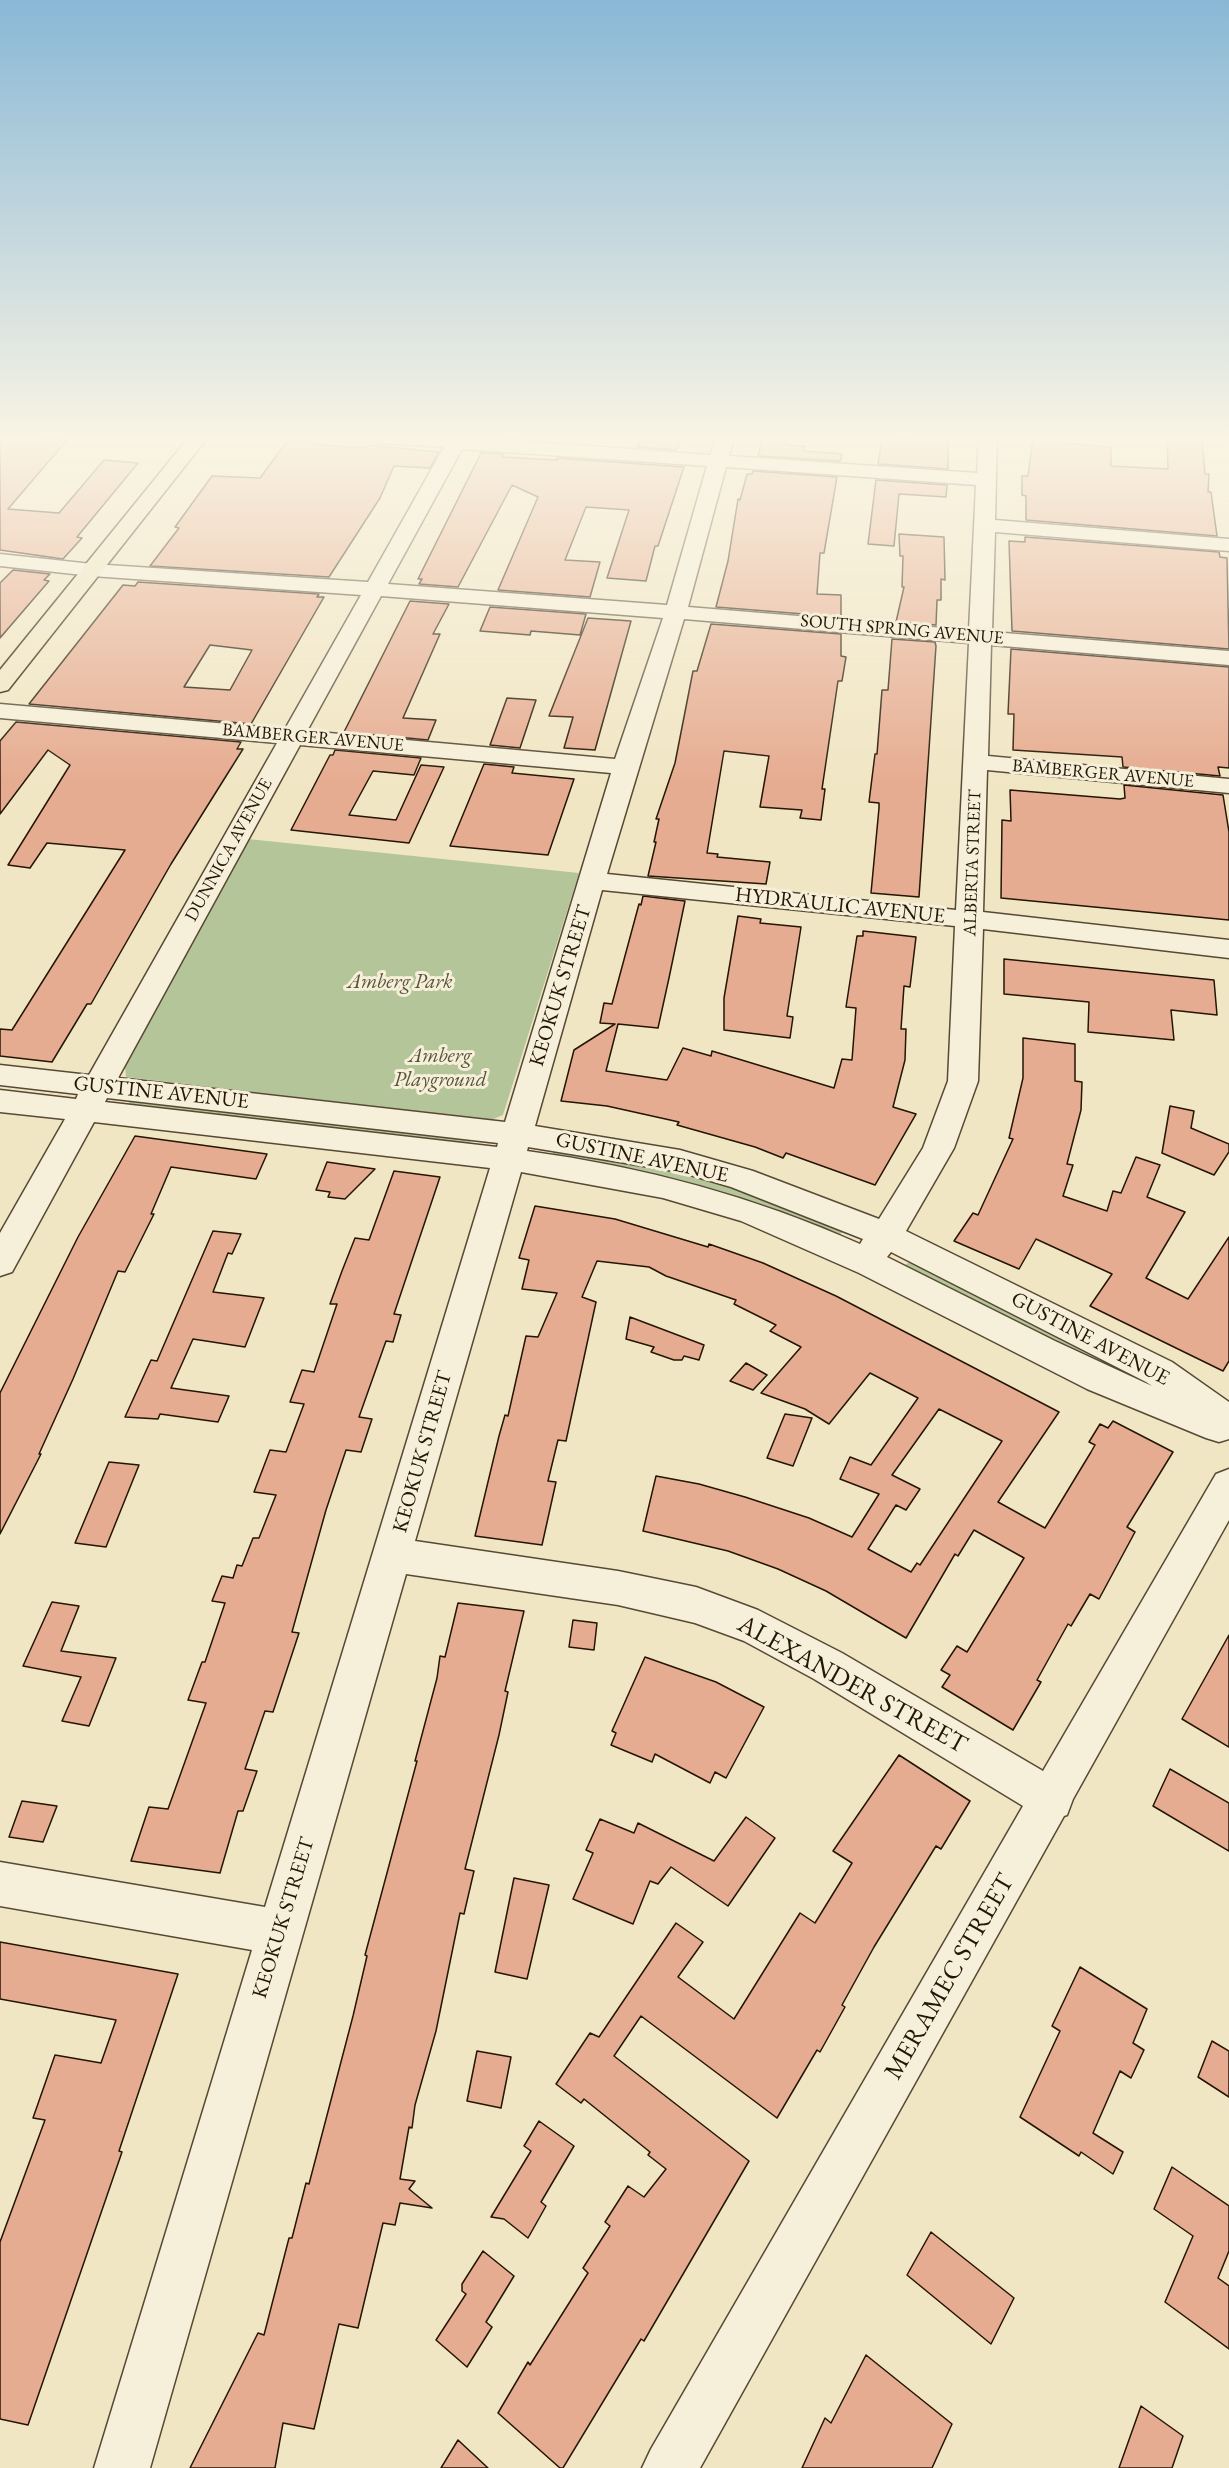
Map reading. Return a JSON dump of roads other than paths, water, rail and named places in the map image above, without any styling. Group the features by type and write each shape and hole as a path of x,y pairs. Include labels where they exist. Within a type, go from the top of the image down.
{"main road":[{"path":"0,685 106,552"}],"street":[{"name":"DUNNICA AVENUE","path":"0,1263 395,552"},
{"name":"KEOKUK STREET","path":"122,2468 512,1146 593,882 625,767 676,611 693,552"},
{"name":"ALBERTA STREET","path":"864,1262 886,1235 936,1154 954,1117 963,1081 984,552"},
{"name":"SOUTH SPRING AVENUE","path":"0,560 92,570 375,588 676,611 1229,658"},
{"name":"BAMBERGER AVENUE","path":"0,711 625,767"},
{"name":"BAMBERGER AVENUE","path":"977,762 1229,786"},
{"name":"HYDRAULIC AVENUE","path":"593,882 971,920 1229,949"},
{"name":"GUSTINE AVENUE","path":"0,1075 91,1098 512,1146 599,1145 680,1161 742,1179 886,1235 1159,1372 1229,1421"},
{"name":"GUSTINE AVENUE","path":"0,1101 91,1098"},
{"name":"GUSTINE AVENUE","path":"512,1146 609,1174 681,1191 773,1221 816,1238 1136,1397 1229,1431"},
{"name":"MERAMEC STREET","path":"670,2468 1052,1800 1229,1485"},
{"name":"ALEXANDER STREET","path":"393,1555 618,1588 696,1605 758,1629 828,1666 1052,1800"},
{"path":"0,1884 280,1932"}],"park label":[{"name":"Amberg Park","path":"400,982"},
{"name":"Amberg Playground","path":"440,1068"}]}
